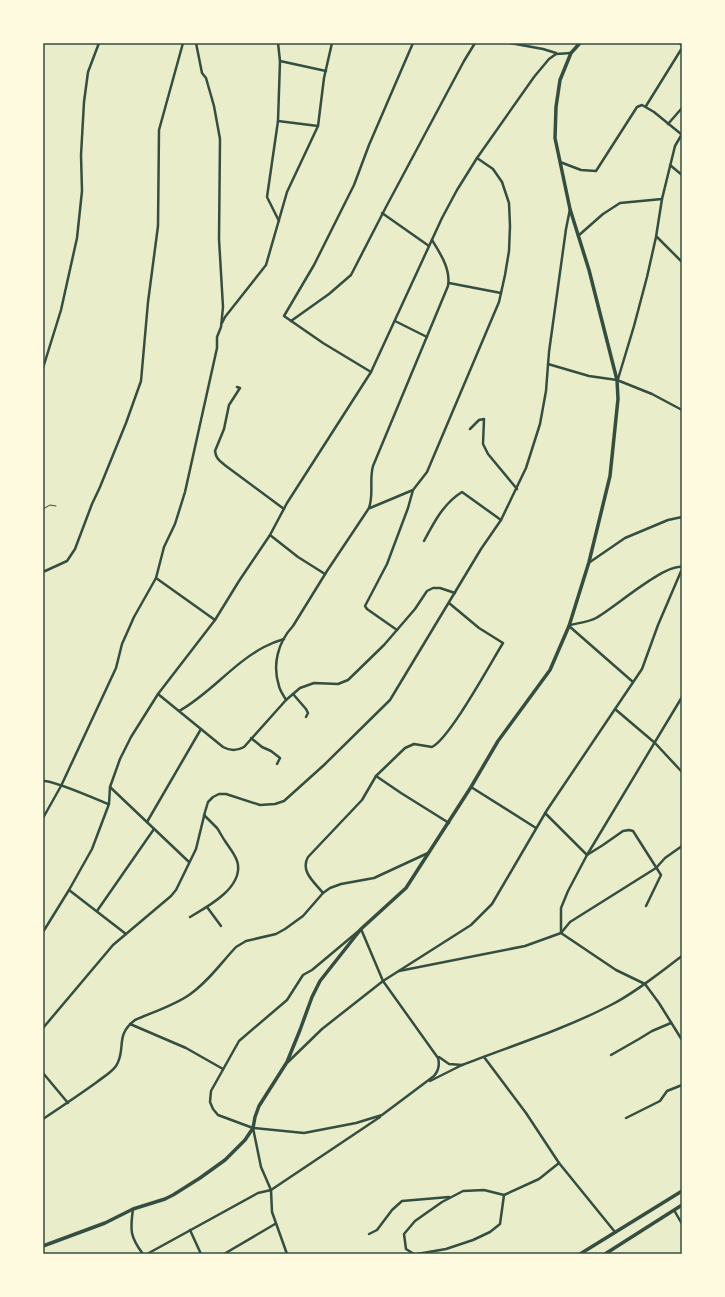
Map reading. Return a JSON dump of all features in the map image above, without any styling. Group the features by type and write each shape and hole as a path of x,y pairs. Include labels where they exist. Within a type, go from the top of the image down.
{"main road":[{"path":"43,1246 105,1223 133,1209 165,1199 200,1178 225,1160 245,1140 253,1128 259,1106 287,1062 312,997 320,982 361,929 406,888 449,823 498,741 550,670 569,626 589,562 610,476 618,399 618,380 589,270 570,209 555,138 556,107 560,80 571,53 580,43"},
{"path":"580,1254 682,1190"},
{"path":"605,1254 681,1206"}],"street":[{"path":"43,368 64,296 77,238 82,191 81,155 84,102 88,72 98,43"},
{"path":"43,572 67,561 75,549 141,382 148,302 158,226 159,130 183,43"},
{"path":"43,818 61,786 116,668 122,644 134,617 156,578 164,547 175,524 185,492 217,348 223,307 219,239 220,142 216,113 206,78 202,74 196,43"},
{"path":"278,43 280,61 278,122 267,197 279,221"},
{"path":"219,331 224,317 266,265 287,192 318,126 332,43"},
{"path":"371,372 323,343 284,316 314,265 354,185 368,145 413,43"},
{"path":"291,321 329,294 351,275 382,214 475,43"},
{"path":"510,43 556,54 571,53"},
{"path":"646,106 682,47 680,43"},
{"path":"43,931 69,890 92,849 109,804 110,787 120,759 131,737 158,694 215,620 270,535 284,509 371,372 429,246 454,196 477,158 534,78 549,59 556,54"},
{"path":"280,61 326,72"},
{"path":"560,162 581,170 596,170 637,107 642,105 646,106 682,134 674,146 662,199 648,277 618,380"},
{"path":"668,124 682,108"},
{"path":"278,122 318,126"},
{"path":"397,630 365,606 387,564 408,508 413,490 422,479 430,465 499,302 509,251 509,203 502,182 493,169 477,158"},
{"path":"670,165 682,175"},
{"path":"578,236 602,214 620,203 662,199"},
{"path":"43,1028 113,945 174,893 196,849 208,802 213,796 226,794 260,805 280,803 288,798 324,765 390,700 501,520 526,468 538,432 545,397 548,364 570,209"},
{"path":"382,214 429,246"},
{"path":"656,237 682,262"},
{"path":"286,700 279,686 277,671 277,657 284,638 369,508 371,500 370,476 373,466 449,283 444,261 432,240"},
{"path":"449,283 501,293"},
{"path":"395,321 427,337"},
{"path":"548,364 589,376 618,380 652,394 682,410"},
{"path":"237,387 240,388 229,405 224,429 216,449 217,459 284,509"},
{"path":"470,429 479,420 484,419 483,444 488,454 517,489"},
{"path":"369,508 413,490"},
{"path":"424,540 436,518 454,497 462,492 501,520"},
{"path":"589,562 625,538 668,520 682,517"},
{"path":"270,535 325,574"},
{"path":"287,1062 322,1029 383,981 396,971 471,925 492,904 545,813 642,669 658,625 682,568 677,566 662,573 595,619 569,626"},
{"path":"156,578 215,620"},
{"path":"158,694 223,747 232,750 241,748 286,700 300,688 309,684 318,683 334,685 345,682 384,645 415,609 425,594 430,590 440,588 455,593"},
{"path":"323,893 306,872 306,860 362,800 376,776 408,746 414,744 432,748 436,744 454,722 503,643 479,628 449,603"},
{"path":"569,626 633,682"},
{"path":"179,711 190,705 237,666 263,647 284,638"},
{"path":"293,694 306,709 308,713 306,717"},
{"path":"561,933 561,908 568,891 587,855 682,697"},
{"path":"616,709 655,743 682,772"},
{"path":"147,822 201,729"},
{"path":"251,738 280,758 277,764"},
{"path":"376,776 401,794 449,823"},
{"path":"43,781 61,786 109,804"},
{"path":"110,787 189,862"},
{"path":"471,787 536,828"},
{"path":"545,813 587,855"},
{"path":"190,917 208,907 223,895 231,887 238,872 235,854 218,829 204,815"},
{"path":"97,911 154,829"},
{"path":"587,855 623,831 633,831 661,876 646,906"},
{"path":"396,971 525,946 561,933 570,922 656,868 664,858 682,846"},
{"path":"43,1119 68,1103 116,1067 120,1055 122,1037 130,1024 135,1020 188,996 200,987 236,947 246,941 276,934 285,929 302,916 323,893 335,886 374,878 430,852"},
{"path":"69,890 126,934"},
{"path":"208,907 221,926"},
{"path":"382,1115 356,1123 304,1133 253,1128 222,1117 215,1112 210,1099 211,1092 239,1041 287,1000 303,974 312,970 361,929 383,981 436,1054 449,1064 462,1065"},
{"path":"561,933 616,970 644,984 659,1003 682,1040"},
{"path":"422,1085 462,1065 552,1031 610,1006 644,984 682,956"},
{"path":"611,1055 652,1031 671,1022"},
{"path":"130,1024 186,1048 223,1069"},
{"path":"147,1254 258,1193 271,1190 382,1115 437,1072 440,1063 436,1054"},
{"path":"484,1056 526,1112 559,1163 615,1232"},
{"path":"43,1073 68,1103"},
{"path":"626,1118 660,1101 667,1091 682,1084"},
{"path":"253,1128 261,1167 271,1190 272,1212 275,1224 286,1254"},
{"path":"504,1195 500,1224 490,1232 446,1249 416,1254 406,1249 404,1234 415,1221 442,1202 463,1191 484,1190 504,1195 539,1179 559,1163"},
{"path":"369,1234 377,1230 392,1210 402,1201 452,1197"},
{"path":"133,1209 131,1235 135,1244 143,1254"},
{"path":"674,1210 682,1224"},
{"path":"224,1254 275,1224"},
{"path":"190,1230 201,1254"}],"lane":[{"path":"43,509 50,505 56,506"}]}
